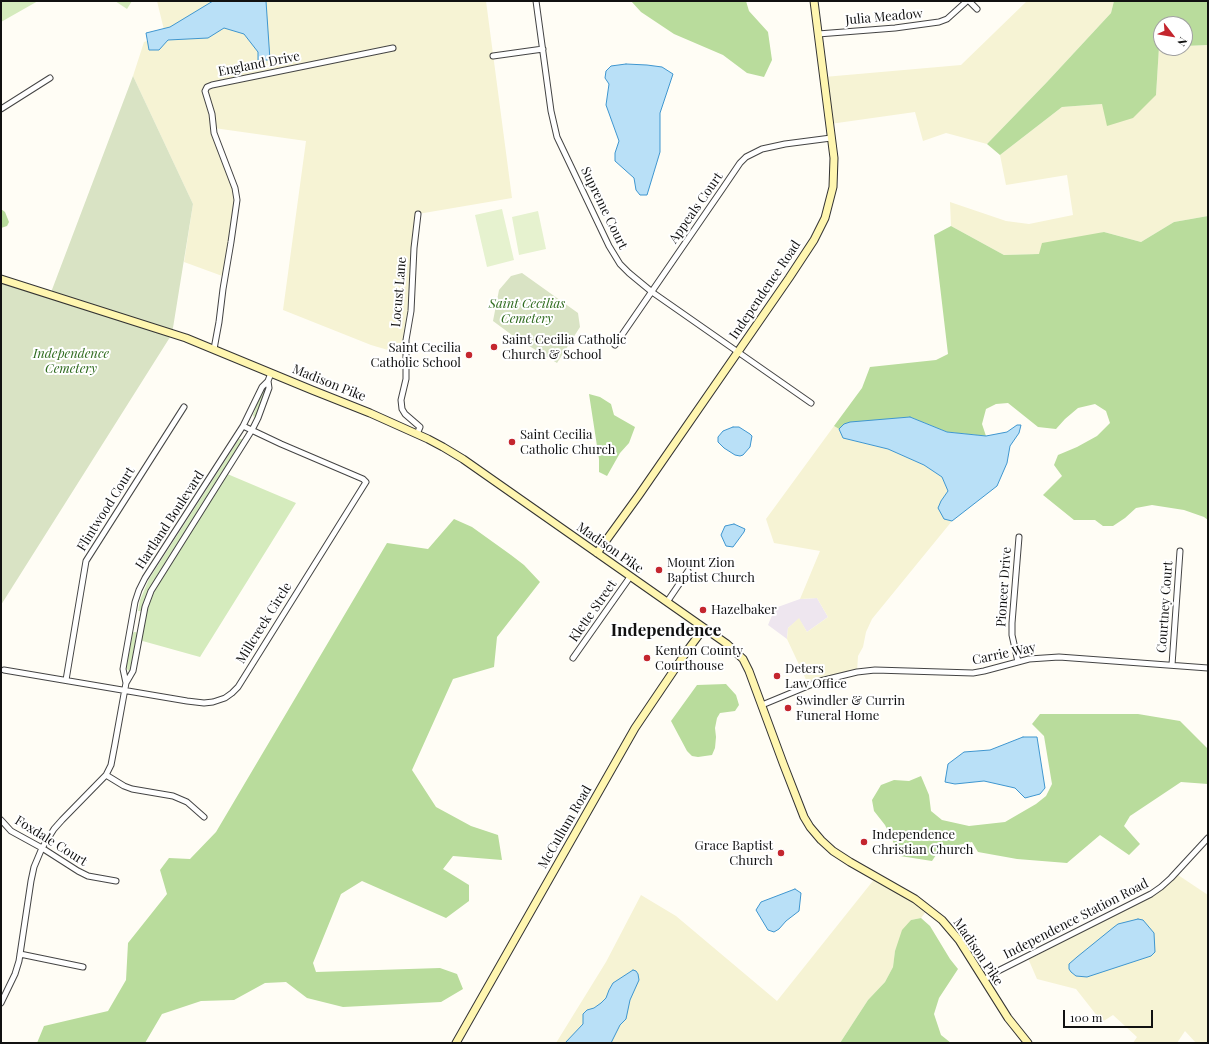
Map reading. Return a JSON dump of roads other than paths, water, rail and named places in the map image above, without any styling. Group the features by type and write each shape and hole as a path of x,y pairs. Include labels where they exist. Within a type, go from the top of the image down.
{"main road":[{"name":"Independence Road","path":"597,553 639,495 810,246 825,218 833,187 834,158 814,1"},
{"name":"Madison Pike","path":"1,279 186,338 370,413 443,447 463,459 727,644 743,659 749,671 804,817 810,827 833,851 915,899 942,920 959,940 996,1001 1028,1043"},
{"name":"McCullum Road","path":"456,1043 635,728 704,628"}],"street":[{"name":"Supreme Court","path":"536,1 551,111 557,137 609,246 620,264 652,292 811,402"},
{"path":"968,1 977,9"},
{"name":"Julia Meadow","path":"818,34 895,28 939,22 947,18 968,1"},
{"name":"England Drive","path":"214,349 237,200 235,188 214,133 212,114 205,91 207,87 212,84 393,48"},
{"path":"493,56 542,49"},
{"path":"1,109 50,78"},
{"name":"Appeals Court","path":"615,345 746,157 762,149 786,144 832,138"},
{"name":"Locust Lane","path":"417,434 420,427 405,414 402,409 401,400 406,379 406,340 411,311 414,248 418,214"},
{"name":"Hartland Boulevard","path":"126,683 123,669 135,602 139,590 243,426 262,387 268,382 271,373"},
{"name":"Hartland Boulevard","path":"2,999 14,974 20,954 31,881 34,867 42,848 54,829 106,775 110,765 124,690 133,671 145,607 151,591 252,430 270,388 268,382"},
{"name":"Flintwood Court","path":"66,680 86,561 184,407"},
{"name":"Millcreek Circle","path":"4,670 204,703 214,702 225,698 238,687 366,482 363,479 243,426"},
{"name":"Pioneer Drive","path":"1018,662 1012,634 1012,623 1019,537"},
{"name":"Courtney Court","path":"1172,665 1180,551"},
{"path":"667,602 688,571"},
{"name":"Klette Street","path":"573,658 630,577"},
{"name":"Carrie Way","path":"762,705 820,681 857,672 875,670 973,673 1044,657 1208,668"},
{"path":"106,775 132,789 173,796 187,802 204,817"},
{"name":"Foxdale Court","path":"1,820 11,831 42,848 78,871 88,876 116,881"},
{"name":"Independence Station Road","path":"984,980 994,973 1140,901 1161,887 1171,878 1208,838"},
{"path":"20,954 83,967"}],"water":[{"path":"213,1 266,1 270,60 258,60 258,52 244,34 224,28 208,38 168,40 159,50 149,50 146,33 170,27"},
{"path":"626,64 662,67 673,74 660,113 660,152 647,195 640,195 636,190 634,178 615,161 615,153 619,141 606,105 609,84 605,78 606,71 611,66"},
{"path":"910,417 947,432 986,436 1007,432 1017,425 1021,425 1019,433 1010,446 1007,463 997,486 952,521 944,519 938,508 948,491 942,477 924,465 888,449 843,438 839,429 844,424 850,422"},
{"path":"733,427 739,427 752,436 750,447 743,455 740,456 735,455 724,448 718,442 718,437 723,431"},
{"path":"734,524 745,529 744,532 733,547 726,546 721,535 725,526"},
{"path":"1023,737 1037,737 1045,788 1040,794 1025,798 1015,788 984,781 955,784 945,782 948,764 964,752 990,750"},
{"path":"795,889 801,893 799,911 786,921 779,929 774,932 768,930 756,910 761,902"},
{"path":"1138,919 1143,920 1154,933 1155,952 1151,956 1087,977 1076,976 1071,972 1069,969 1069,964 1114,927 1118,924"},
{"path":"633,970 638,974 639,980 630,1000 626,1019 620,1025 611,1043 565,1043 583,1024 583,1014 587,1010 594,1008 601,1003 606,998 613,983"}],"place":[{"name":"Saint Cecilia Catholic Church & School","path":"494,347"},
{"name":"Saint Cecilia Catholic School","path":"469,355"},
{"name":"Saint Cecilia Catholic Church","path":"512,442"},
{"name":"Mount Zion Baptist Church","path":"659,570"},
{"name":"Hazelbaker","path":"703,610"},
{"name":"Kenton County Courthouse","path":"647,658"},
{"name":"Deters Law Office","path":"777,676"},
{"name":"Swindler & Currin Funeral Home","path":"788,708"},
{"name":"Independence Christian Church","path":"864,842"},
{"name":"Grace Baptist Church","path":"781,853"}],"district":[{"name":"Independence","path":"666,631"}],"park label":[{"name":"Saint Cecilias Cemetery","path":"527,312"},
{"name":"Independence Cemetery","path":"71,362"}]}
